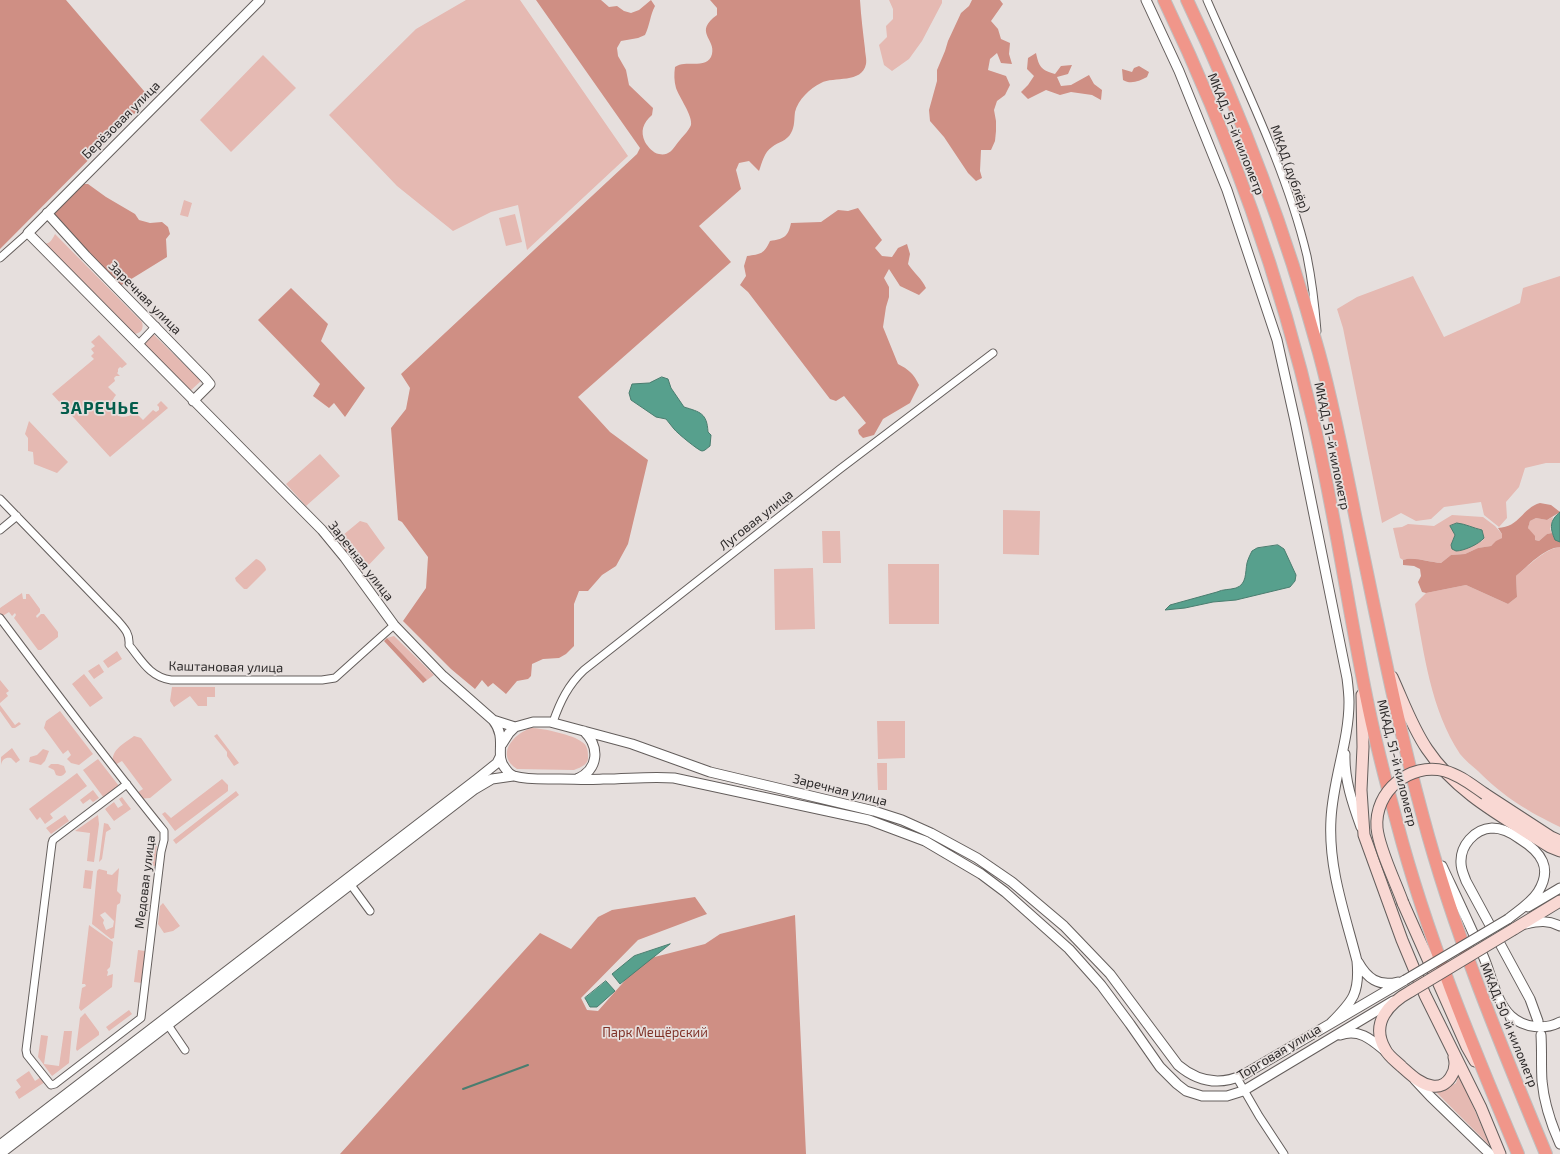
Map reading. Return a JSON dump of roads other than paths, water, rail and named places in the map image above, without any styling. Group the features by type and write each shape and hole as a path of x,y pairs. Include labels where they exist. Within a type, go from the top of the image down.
{"highway":[{"name":"МКАД, 51-й километр","path":"1164,0 1223,133 1270,264 1295,348 1316,432 1369,710 1390,795 1410,870 1424,913 1457,1008 1486,1078"},
{"name":"МКАД, 51-й километр","path":"1187,0 1248,138 1293,264 1320,355 1336,420 1386,663 1412,774 1428,836 1449,904"},
{"name":"МКАД, 50-й километр","path":"1449,904 1467,959 1546,1154"},
{"path":"1486,1078 1518,1154"}],"main road":[{"path":"1386,663 1426,747 1447,775 1470,796 1550,847 1560,851"},
{"path":"1361,667 1363,747 1362,808 1364,835 1402,940 1425,995 1481,1108 1500,1154"},
{"path":"1486,1078 1467,1047 1404,903 1378,835 1378,813 1386,793 1396,782 1409,774 1431,769 1452,774 1551,837 1560,841"},
{"name":"Торговая улица","path":"1399,998 1560,901"},
{"path":"1399,998 1383,1015 1379,1035 1386,1051 1411,1076 1425,1084 1435,1087 1447,1081 1455,1070 1456,1062 1452,1049"}],"street":[{"name":"Берёзовая улица","path":"0,258 47,214 260,0"},
{"path":"1146,0 1182,78 1227,190 1277,340 1296,421 1347,678 1349,702 1345,758 1352,798 1364,835"},
{"name":"МКАД (дублёр)","path":"1207,0 1280,170 1300,230 1312,282 1320,355"},
{"name":"Заречная улица","path":"47,214 95,266 203,375 210,384 193,401"},
{"name":"Заречная улица","path":"28,232 193,401 322,530 345,558 394,625 443,676 493,720 498,726 502,744 500,757"},
{"path":"138,344 156,326"},
{"name":"Луговая улица","path":"553,722 570,685 584,670 840,469 993,353"},
{"name":"Каштановая улица","path":"0,499 127,631 130,638 129,645 151,672 161,678 172,680 322,680 335,678 394,625"},
{"path":"0,530 17,516"},
{"name":"Медовая улица","path":"0,618 78,722 127,784 164,831 160,852 141,1018 55,1084 51,1085 27,1055 26,1050 52,843 53,840 127,784"},
{"name":"Заречная улица","path":"493,720 515,727"},
{"name":"Заречная улица","path":"502,744 515,727 533,722 553,722 632,744 710,772 867,809 902,820 932,833 987,865 1012,882 1064,926"},
{"path":"576,779 588,772 593,765 595,758 593,741 584,731"},
{"path":"1331,1023 1349,1005 1357,987 1358,974 1357,961 1336,878 1331,840 1332,800 1346,733"},
{"path":"500,757 502,765 513,776"},
{"path":"0,1154 478,779 497,763 500,757"},
{"name":"Заречная улица","path":"7,1149 475,789 492,779 513,776 538,779 674,778 870,820 925,842 976,871 1004,892 1055,936"},
{"path":"1508,918 1531,900 1537,893 1541,886 1543,876 1542,860 1532,846 1513,834 1500,829 1491,828 1474,834 1463,848 1461,863 1462,871 1530,999 1538,1021"},
{"path":"1428,836 1484,958 1500,1001 1517,1021 1535,1027 1550,1026 1560,1022"},
{"path":"351,885 370,911"},
{"path":"1508,918 1560,888"},
{"name":"Торговая улица","path":"1064,926 1110,974 1178,1065 1192,1075 1209,1082 1218,1082 1237,1078 1508,918"},
{"path":"1514,929 1537,921 1546,921 1560,926"},
{"name":"Торговая улица","path":"1055,936 1079,959 1101,985 1160,1067 1186,1091 1202,1096 1223,1096 1243,1091 1399,998"},
{"path":"1357,961 1364,973 1376,982 1394,983 1405,980"},
{"path":"168,1025 185,1050"},
{"path":"1327,1040 1344,1033 1362,1034 1369,1037 1386,1051"},
{"path":"1541,1035 1544,1100 1560,1144"},
{"path":"1411,1076 1490,1154"},
{"path":"1237,1078 1243,1091 1284,1154"}],"waterway":[{"path":"463,1089 528,1065"}],"district":[{"name":"ЗАРЕЧЬЕ","path":"100,408"}],"park label":[{"name":"Парк Мещёрский","path":"655,1033"}]}
